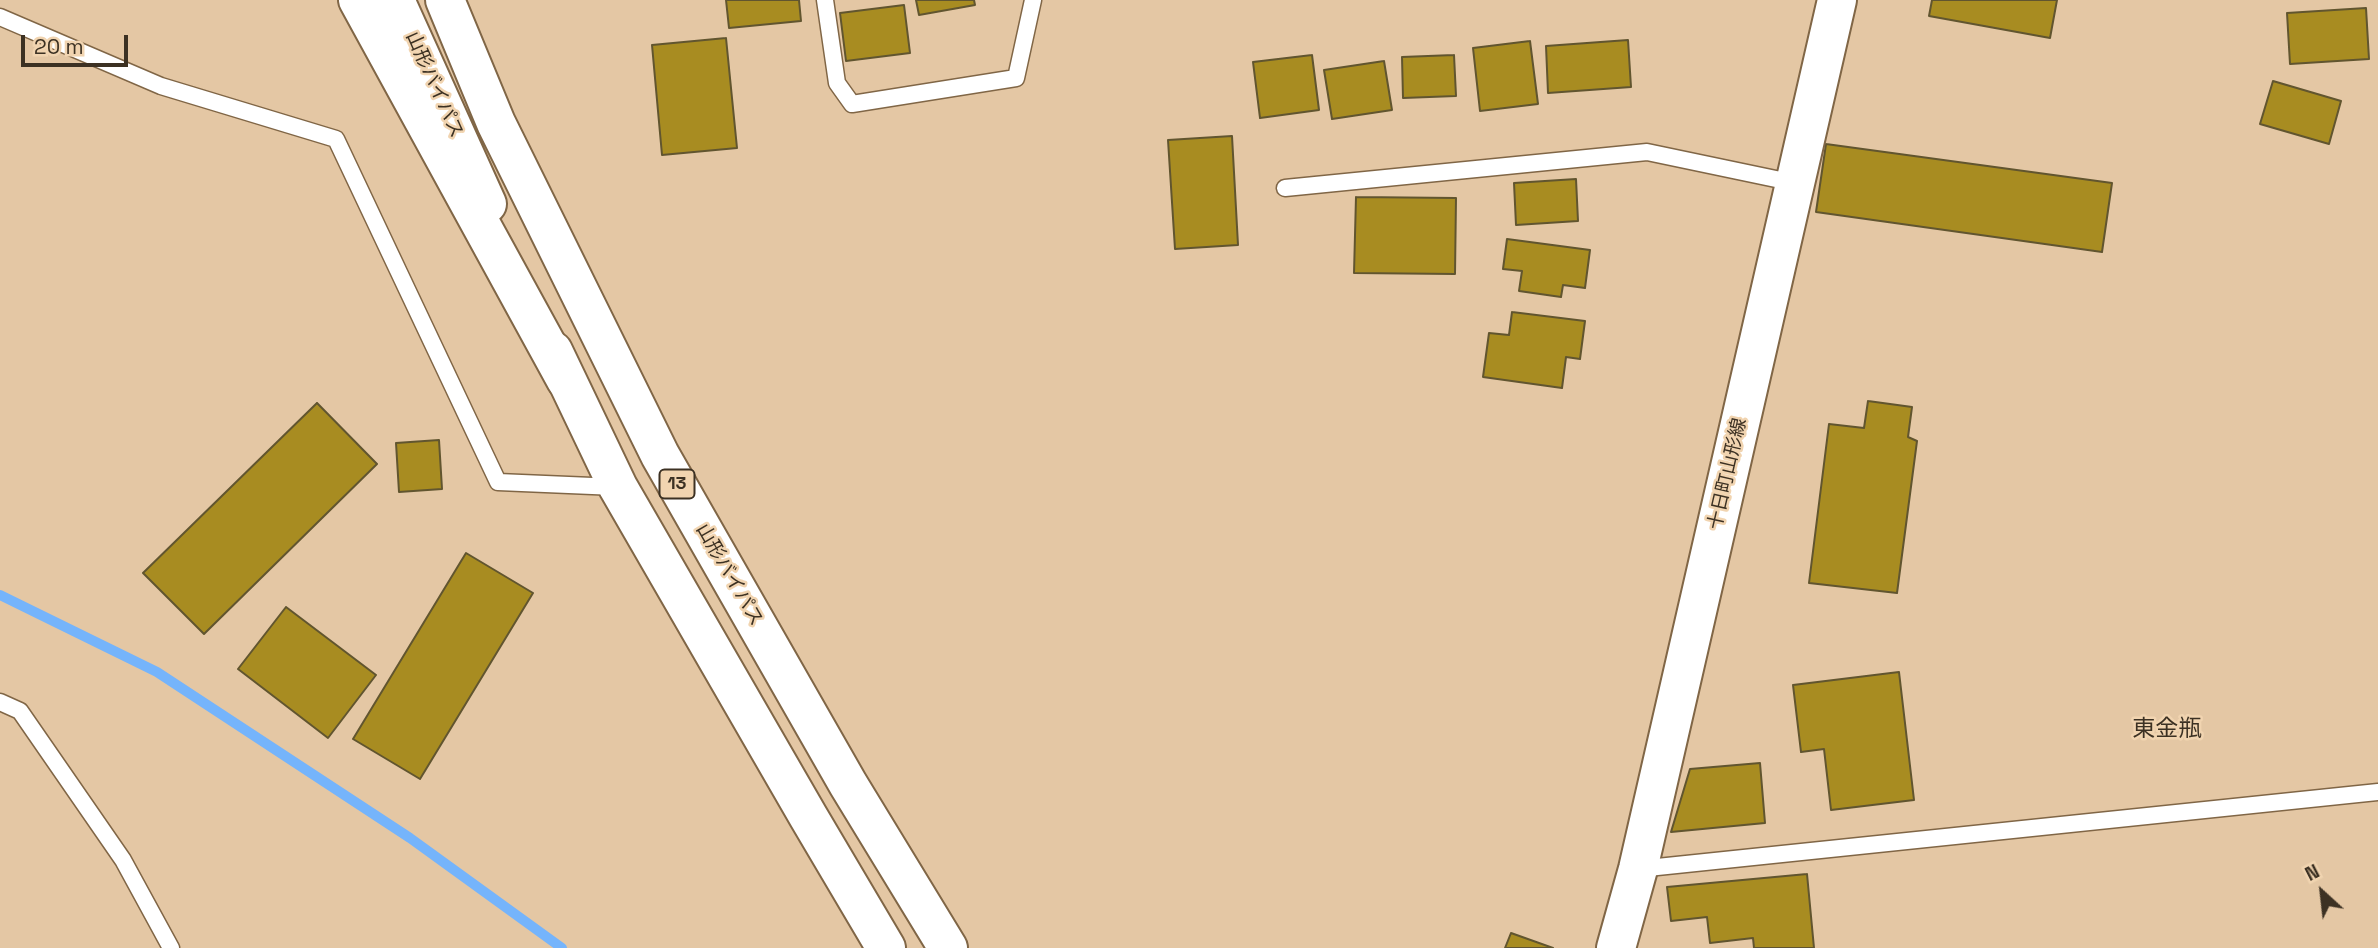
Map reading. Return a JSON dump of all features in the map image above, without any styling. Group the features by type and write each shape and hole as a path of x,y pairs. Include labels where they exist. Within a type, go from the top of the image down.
{"main road":[{"path":"358,0 566,380"},
{"name":"山形バイパス","path":"396,0 566,380 618,487 886,948"},
{"name":"山形バイパス","path":"445,0 496,122 660,455 848,784 947,948"},
{"name":"十日町山形線","path":"1616,948 1638,869 1837,0"}],"lane":[{"path":"825,0 837,83 852,104 1016,78 1033,0"},
{"path":"0,18 161,86 336,139 498,482 618,487"},
{"path":"1285,188 1647,152 1794,183"},
{"path":"0,702 20,710 123,860 171,948"},
{"path":"1638,869 2378,792"}],"building":[{"path":"726,0 799,0 801,21 729,28"},
{"path":"916,0 974,0 975,5 919,15"},
{"path":"1932,0 2057,0 2050,38 1929,16"},
{"path":"904,5 910,53 846,61 840,13"},
{"path":"2366,8 2369,59 2290,64 2287,13"},
{"path":"726,38 737,148 662,155 652,45"},
{"path":"1628,40 1631,87 1548,93 1546,46"},
{"path":"1530,41 1538,104 1480,111 1473,48"},
{"path":"1312,55 1319,110 1260,118 1253,62"},
{"path":"1454,55 1456,96 1403,98 1402,57"},
{"path":"1384,61 1392,110 1332,119 1324,70"},
{"path":"2273,81 2341,101 2329,144 2260,124"},
{"path":"1232,136 1238,245 1175,249 1168,140"},
{"path":"1826,144 2112,183 2102,252 1816,212"},
{"path":"1576,179 1578,221 1516,225 1514,183"},
{"path":"1356,197 1456,198 1455,274 1354,273"},
{"path":"1507,239 1590,250 1585,288 1563,285 1561,297 1519,291 1522,271 1503,269"},
{"path":"1512,312 1585,321 1580,359 1566,357 1562,388 1483,377 1489,333 1509,335"},
{"path":"1868,401 1912,407 1908,437 1917,441 1897,593 1809,583 1829,424 1864,428"},
{"path":"317,403 377,464 204,634 143,573"},
{"path":"439,440 442,489 399,492 396,443"},
{"path":"466,553 533,593 420,779 353,739"},
{"path":"286,607 376,675 328,738 238,669"},
{"path":"1899,672 1914,800 1831,810 1824,749 1801,752 1793,685"},
{"path":"1760,763 1765,823 1671,832 1690,769"},
{"path":"1807,874 1814,948 1754,948 1753,938 1710,943 1707,917 1671,921 1667,887"},
{"path":"1511,933 1553,948 1505,948"}],"waterway":[{"path":"0,595 157,672 410,838 562,948"}],"district":[{"name":"東金瓶","path":"2167,730"}]}
